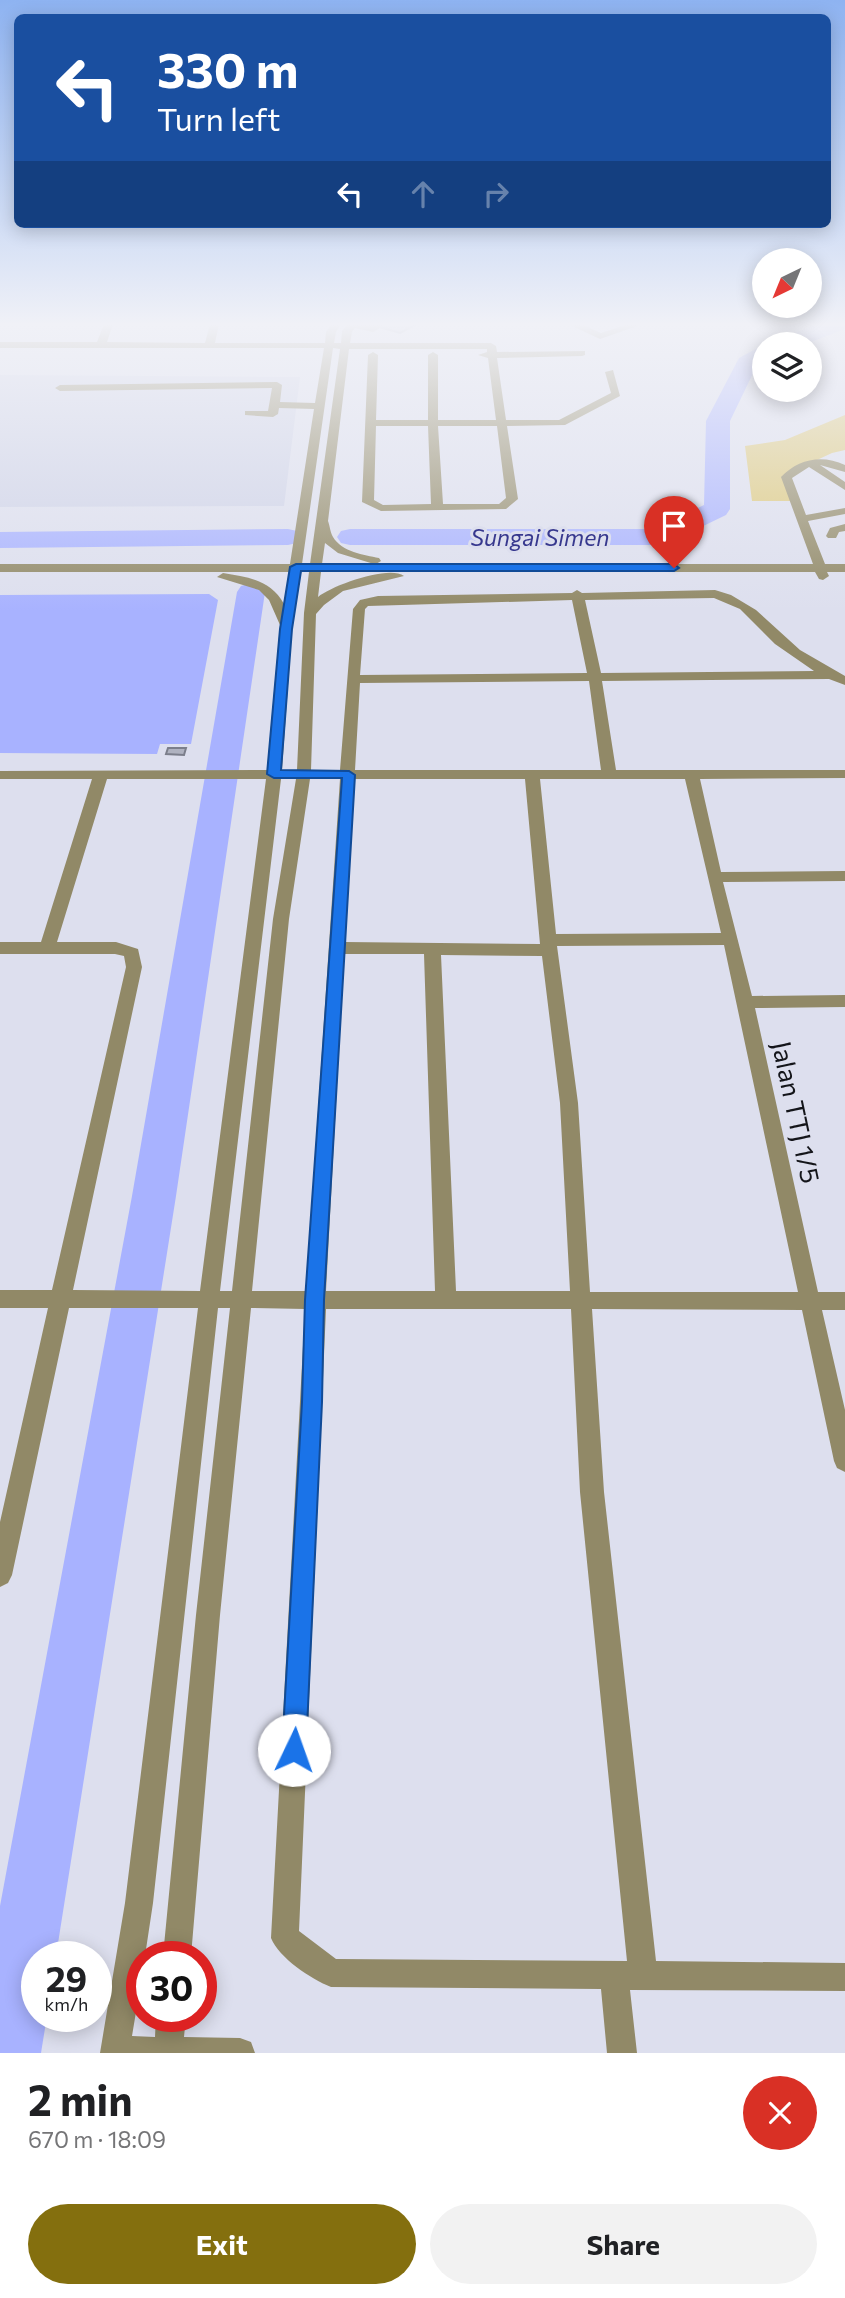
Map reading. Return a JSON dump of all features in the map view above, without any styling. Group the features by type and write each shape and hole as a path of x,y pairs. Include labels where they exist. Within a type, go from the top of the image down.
{"street":[{"path":"240,2053 116,2052 139,1903 274,774 286,629 319,420"},
{"path":"178,1941 281,919 304,774 310,612 336,420"},
{"path":"371,420 368,502 381,508 437,508 502,507 512,499 501,420"},
{"path":"433,420 437,508"},
{"path":"371,423 502,424 561,423 567,420"},
{"path":"822,572 786,477 811,464 828,460 845,469"},
{"path":"811,464 845,487"},
{"path":"324,510 324,531 333,545 402,572"},
{"path":"803,519 845,511"},
{"path":"832,536 834,530 845,527"},
{"path":"0,568 295,572 822,572 845,568"},
{"path":"0,578 223,577 295,572"},
{"path":"310,612 321,597 345,586 402,572"},
{"path":"822,572 845,576"},
{"path":"223,577 251,581 270,591 279,601 286,629"},
{"path":"578,594 595,678 608,773"},
{"path":"845,681 829,675 782,642 750,609 736,599 715,594 578,594 378,600 364,603 359,609 352,679 349,775 314,1300 312,1402 285,1938 331,1973 845,1977"},
{"path":"352,679 829,675"},
{"path":"532,774 548,945 569,1103 592,1492 629,1976 622,2053"},
{"path":"0,775 845,774"},
{"path":"47,948 101,775"},
{"name":"Jalan TTJ 1/5","path":"692,775 714,877 731,939 845,1461"},
{"path":"714,877 845,876"},
{"path":"336,948 432,950 731,939"},
{"path":"0,948 116,948 132,953 134,967 0,1575"},
{"path":"432,950 446,1300"},
{"path":"744,1002 845,1000"},
{"path":"0,1299 845,1301"},
{"path":"168,2052 170,2032"}],"shaded area":[{"path":"0,420 295,420 284,506 0,507"},
{"path":"833,420 845,420 845,450 832,453 789,473 792,501 752,501 745,446 785,440"}],"water":[{"path":"209,594 218,600 191,744 160,744 157,754 0,753 0,595"}],"building":[{"path":"168,748 186,748 184,755 166,754"}],"waterway":[{"name":"Sungai Simen","path":"350,537 659,537 717,509 719,420"},
{"name":"Sungai Simen","path":"0,540 288,537"},
{"path":"7,2053 154,1196 251,592"}],"route":[{"path":"294,1750 312,1402 314,1300 349,775 274,774 286,629 296,567 674,568"}]}
